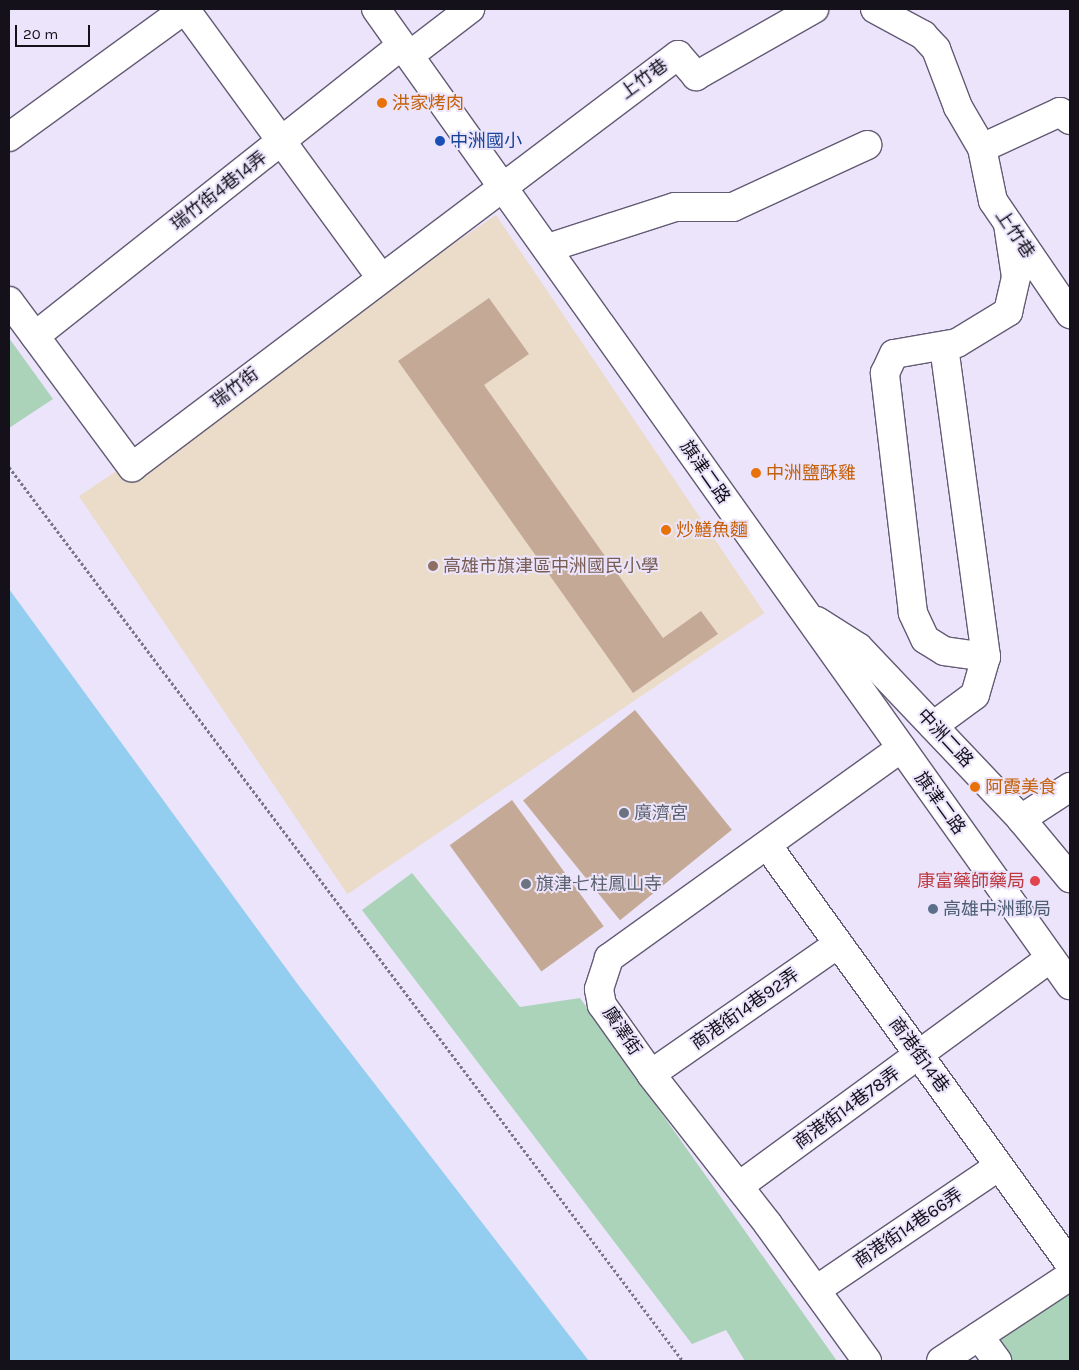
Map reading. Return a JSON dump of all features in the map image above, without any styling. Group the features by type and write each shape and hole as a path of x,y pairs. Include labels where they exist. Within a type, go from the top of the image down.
{"street":[{"path":"9,137 185,9 381,278"},
{"name":"旗津二路","path":"376,9 502,183 805,614 1070,985"},
{"name":"瑞竹街4巷14弄","path":"35,336 282,142 406,50 470,9"},
{"name":"上竹巷","path":"502,183 678,55 696,76 814,9"},
{"name":"上竹巷","path":"875,9 923,35 936,49 958,107 982,148 993,202 1070,314"},
{"path":"982,148 1060,112 1070,120"},
{"path":"548,248 675,207 733,207 867,144"},
{"name":"瑞竹街","path":"9,300 132,467 381,278 502,183"},
{"path":"986,657 944,651 925,639 912,613 885,373 894,354 956,343 1008,312 1016,277 1008,224"},
{"path":"933,726 975,695 986,657 944,346"},
{"name":"中洲二路","path":"805,614 858,647 1021,819 1070,878"},
{"name":"廣澤街","path":"867,1361 739,1186 651,1074 602,1005 601,971 609,958 901,748"},
{"path":"1021,819 1070,787"},
{"name":"商港街14巷","path":"767,845 1070,1264"},
{"name":"商港街14巷92弄","path":"651,1074 838,944"},
{"name":"商港街14巷78弄","path":"739,1186 920,1056 1050,958"},
{"name":"商港街14巷66弄","path":"816,1290 999,1166"},
{"path":"941,1361 1070,1276"},
{"path":"979,1336 997,1361"}],"path":[{"path":"9,467 683,1361"}],"shaded area":[{"name":"高雄市旗津區中洲國民小學","path":"496,215 764,613 347,894 79,496"}],"green space":[{"path":"9,338 53,399 9,428"},
{"path":"412,873 520,1007 580,998 837,1361 745,1361 726,1330 692,1344 362,910"},
{"path":"1070,1289 1070,1361 1008,1361 998,1347 1000,1332"}],"water":[{"path":"9,589 299,986 589,1361 9,1361"}],"building":[{"path":"489,298 529,354 484,385 663,638 701,611 718,634 633,693 398,361"},
{"name":"廣濟宮","path":"635,710 732,830 620,920 523,801"},
{"name":"旗津七柱鳳山寺","path":"512,800 604,926 541,971 450,845"}],"place":[{"name":"洪家烤肉","path":"382,103"},
{"name":"中洲國小","path":"440,141"},
{"name":"中洲鹽酥雞","path":"756,473"},
{"name":"炒鱔魚麵","path":"666,530"},
{"name":"高雄市旗津區中洲國民小學","path":"433,566"},
{"name":"阿霞美食","path":"975,787"},
{"name":"廣濟宮","path":"624,813"},
{"name":"康富藥師藥局","path":"1035,881"},
{"name":"旗津七柱鳳山寺","path":"526,884"},
{"name":"高雄中洲郵局","path":"933,909"}]}
